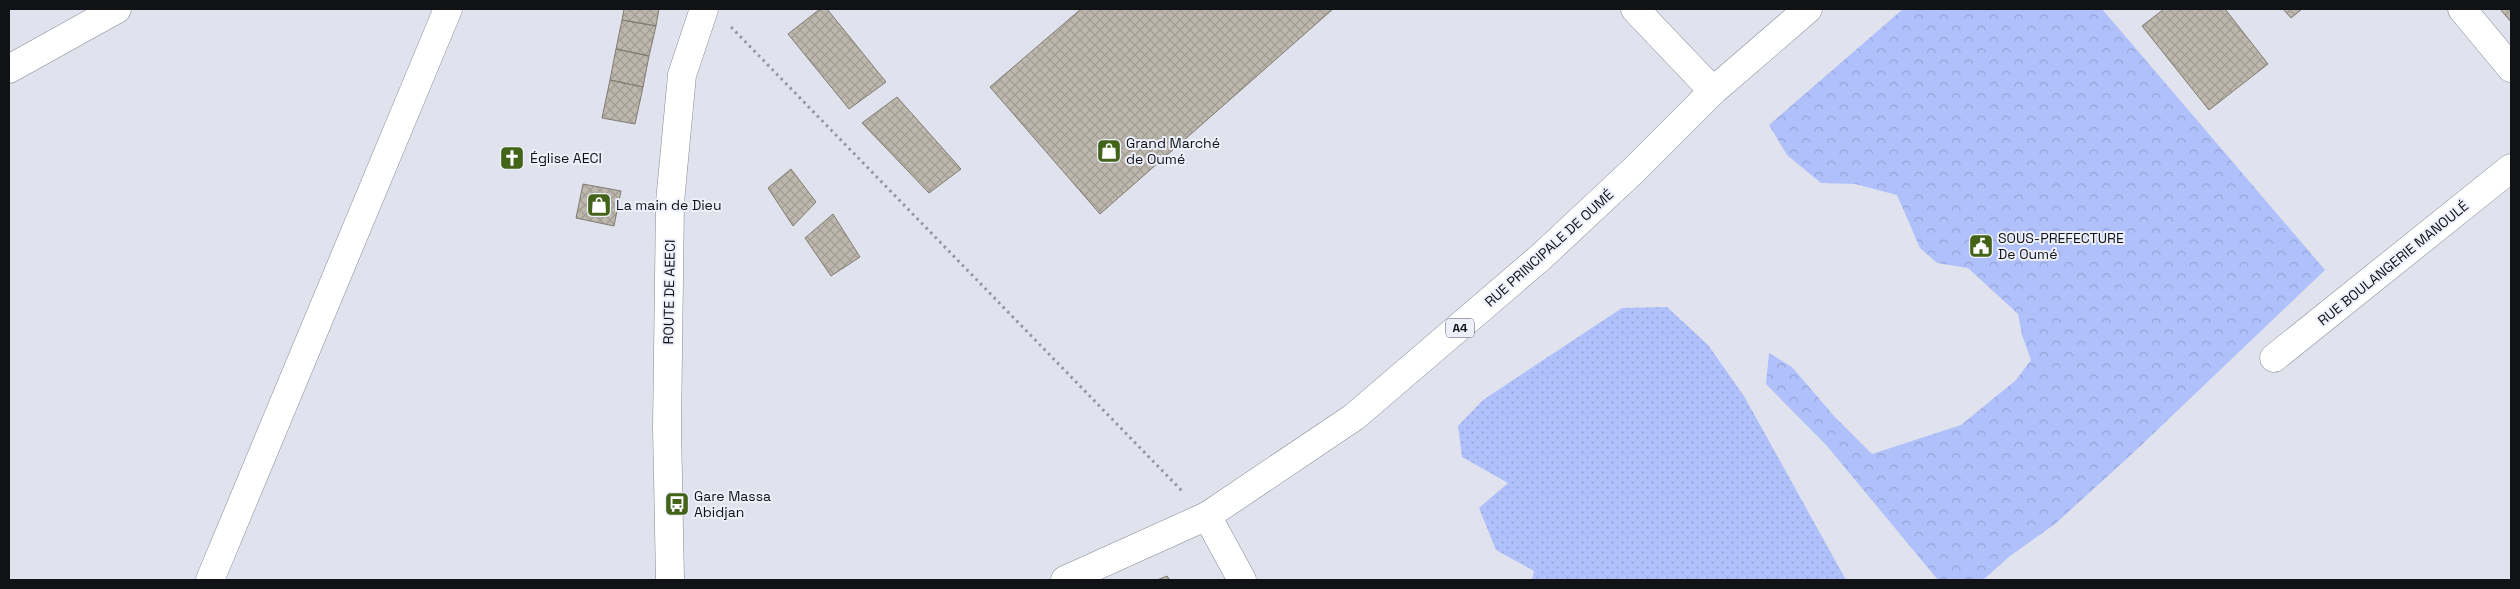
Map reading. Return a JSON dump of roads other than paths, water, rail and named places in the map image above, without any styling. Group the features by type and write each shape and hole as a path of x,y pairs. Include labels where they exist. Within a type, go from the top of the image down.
{"street":[{"path":"9,69 117,9"},
{"path":"210,580 448,9"},
{"name":"ROUTE DE AEECI","path":"670,580 667,428 670,202 682,75 704,9"},
{"path":"1635,9 1714,91"},
{"name":"RUE PRINCIPALE DE OUMÉ","path":"1065,580 1207,516 1361,411 1542,256 1634,170 1714,91 1808,9"},
{"path":"2462,9 2511,68"},
{"name":"RUE BOULANGERIE MANOULÉ","path":"2274,358 2511,168"},
{"path":"1207,516 1242,580"}],"place":[{"name":"Grand Marché de Oumé","path":"1109,151"},
{"name":"Église AECI","path":"512,158"},
{"name":"La main de Dieu","path":"599,205"},
{"name":"SOUS-PREFECTURE De Oumé","path":"1981,246"},
{"name":"Gare Massa Abidjan","path":"677,504"}]}
